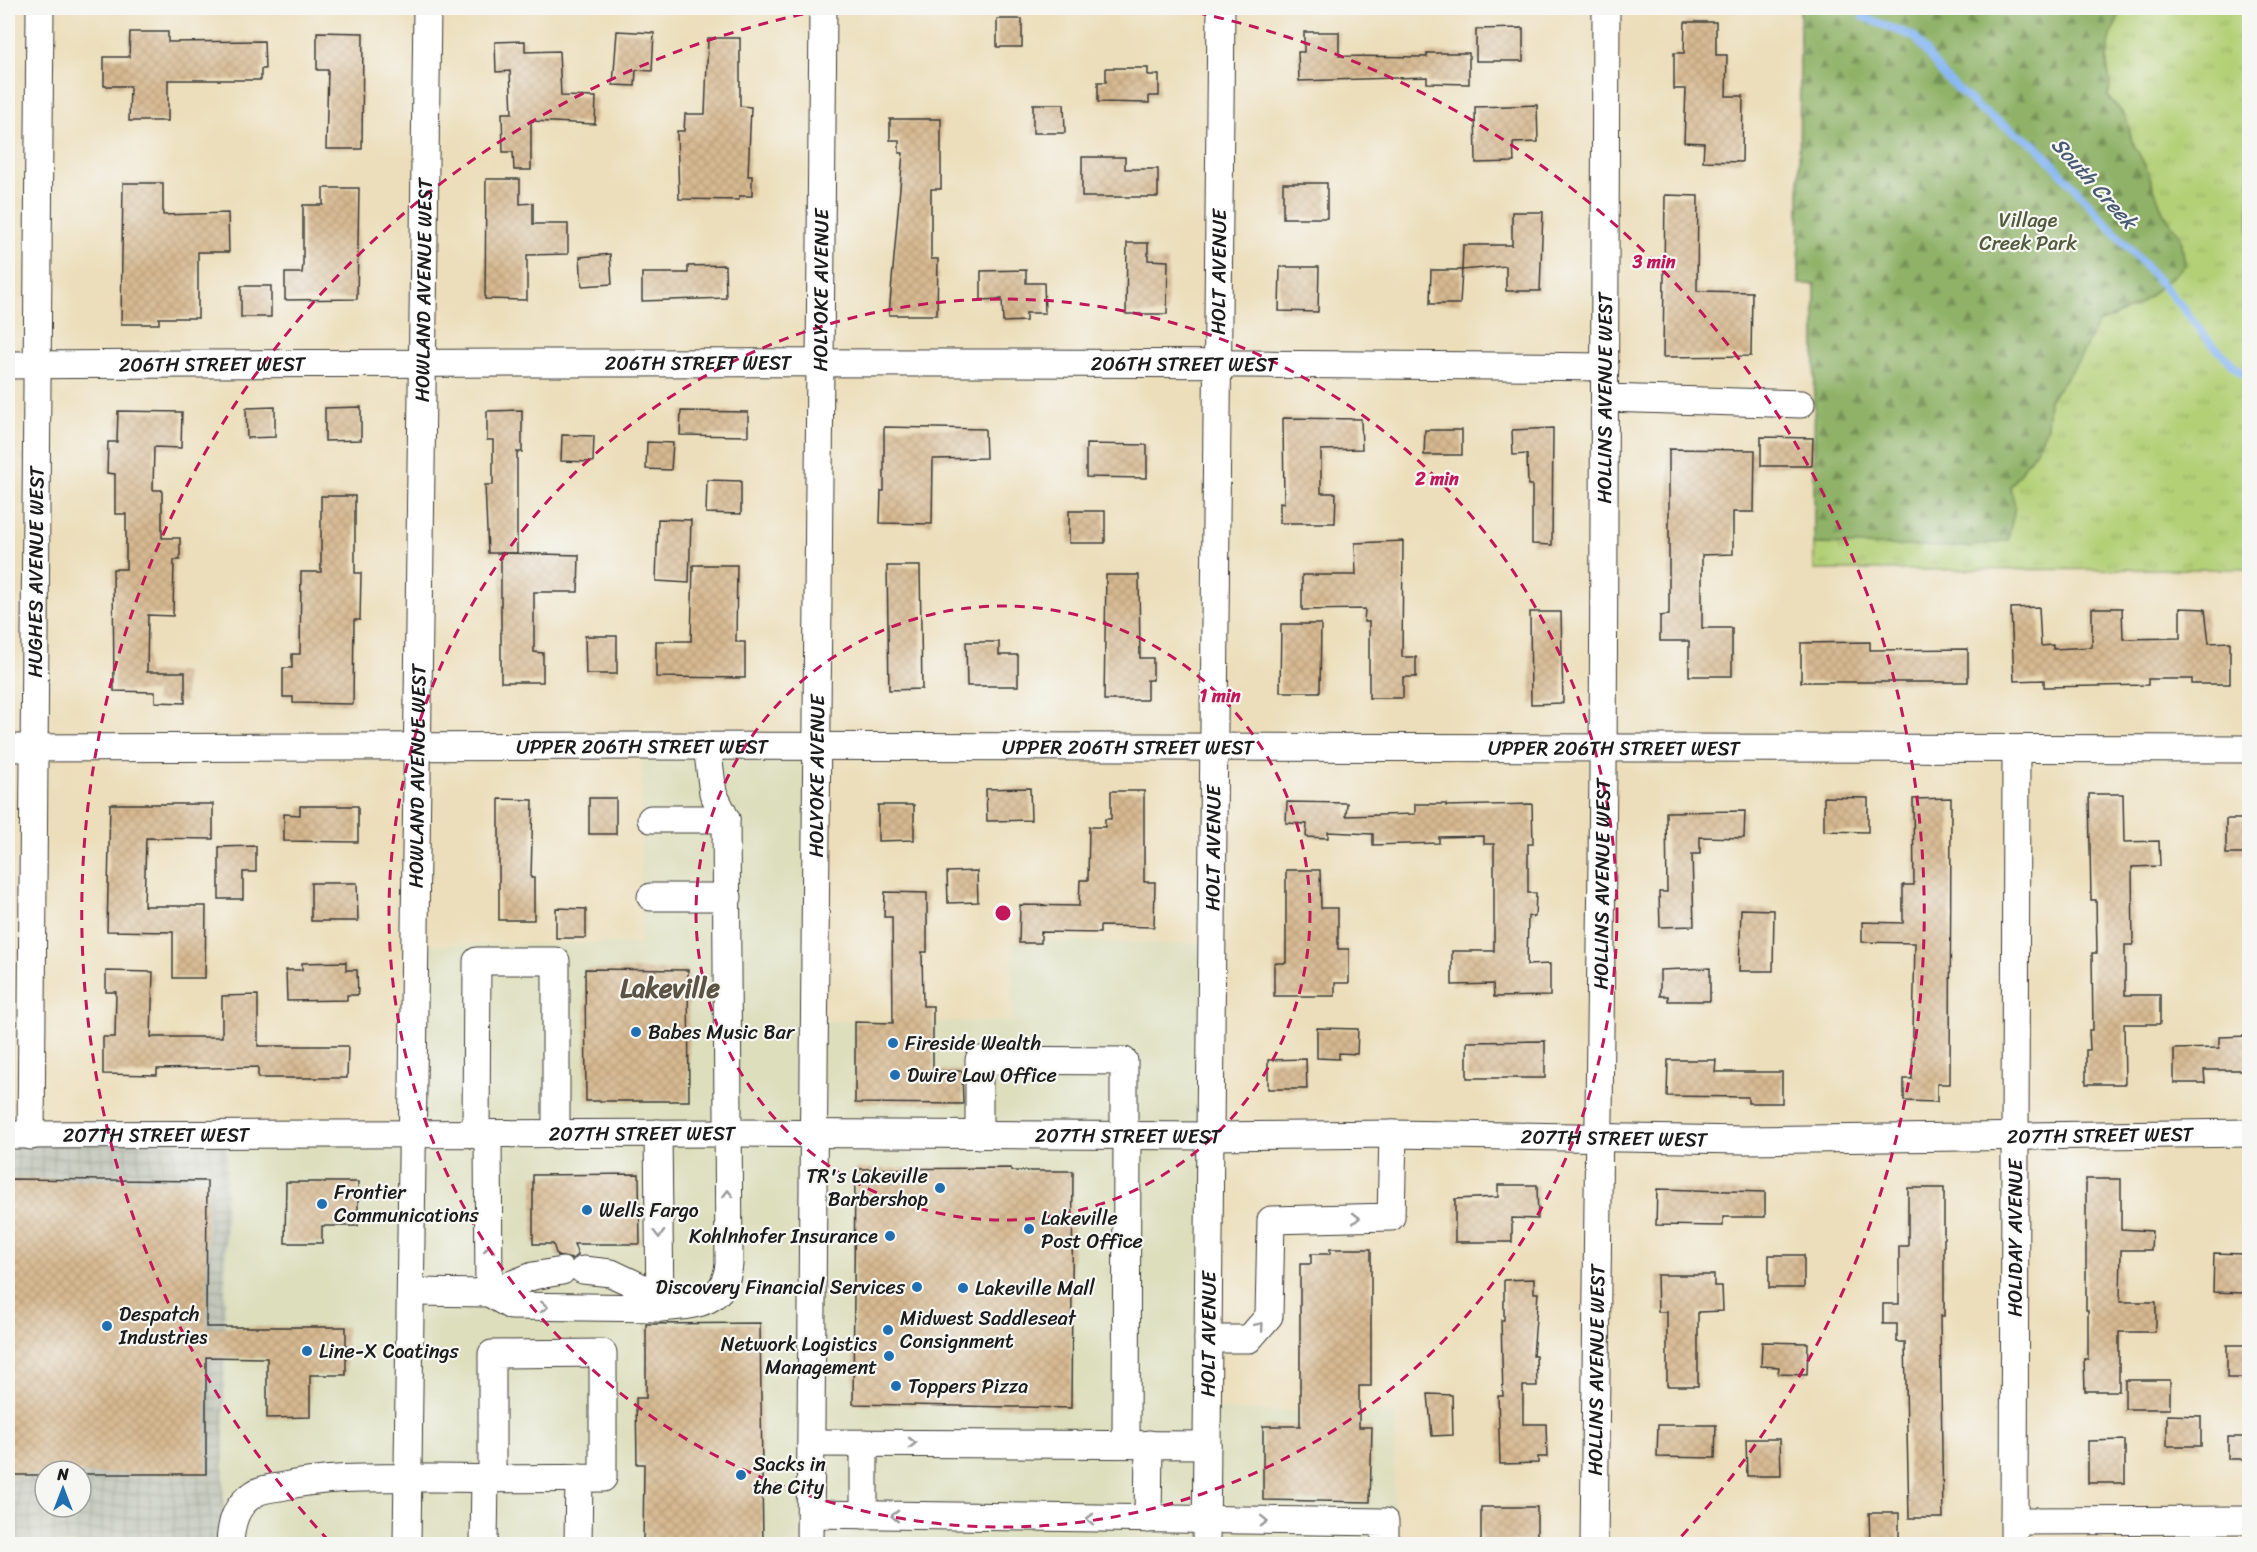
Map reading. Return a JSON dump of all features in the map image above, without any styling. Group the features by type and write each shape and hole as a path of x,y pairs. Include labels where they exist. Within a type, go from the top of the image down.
{"street":[{"name":"HUGHES AVENUE WEST","path":"19,1135 20,748 36,365 40,8"},
{"name":"HOWLAND AVENUE WEST","path":"407,1545 427,8"},
{"name":"HOLYOKE AVENUE","path":"810,1545 823,8"},
{"name":"HOLT AVENUE","path":"1206,1532 1221,8"},
{"name":"HOLLINS AVENUE WEST","path":"1594,1545 1600,1137 1606,8"},
{"name":"206TH STREET WEST","path":"8,365 422,362 1219,363 1605,367"},
{"path":"1605,398 1800,404"},
{"name":"UPPER 206TH STREET WEST","path":"20,748 707,746 1603,747 2016,751 2250,749"},
{"path":"489,1293 511,1306 660,1302 695,1305 709,1299 724,1286 727,1278 728,897 726,819 713,793 707,746"},
{"name":"HOLIDAY AVENUE","path":"2014,1533 2016,751"},
{"path":"651,819 726,819"},
{"path":"651,897 728,897"},
{"path":"489,1293 477,961 556,961 556,1135"},
{"path":"979,1135 979,1060 1124,1061 1138,1444 1148,1520"},
{"name":"207TH STREET WEST","path":"19,1135 556,1135 727,1132 1210,1136 1393,1134 1743,1140 2016,1134 2250,1133"},
{"path":"658,1133 660,1302"},
{"path":"1208,1339 1249,1340 1269,1316 1271,1220 1391,1217 1393,1134"},
{"path":"412,1292 489,1293 532,1276 572,1270 611,1273 660,1302"},
{"path":"230,1545 234,1516 239,1507 255,1492 333,1479 408,1478 489,1479 603,1478 603,1353 492,1353 489,1479 484,1545"},
{"path":"812,1443 1207,1445"},
{"path":"864,1443 864,1515"},
{"path":"578,1545 579,1478"},
{"path":"811,1514 1148,1520 1206,1532 1385,1522 1385,1545"},
{"path":"2014,1533 2250,1520"}],"shaded area":[{"path":"642,746 818,747 817,1021 1011,1022 1013,941 1212,944 1208,1410 1395,1413 1394,1544 223,1544 227,1135 412,1135 415,945 640,943"},
{"name":"Despatch Industries","path":"8,1135 227,1135 223,1544 8,1544"}],"green space":[{"name":"Village Creek Park","path":"1800,8 2249,8 2249,569 1814,570 1815,284 1799,284"},
{"name":"Village Creek Park","path":"1800,8 2122,8 2109,45 2108,96 2126,117 2132,141 2146,167 2163,212 2181,237 2185,265 2139,305 2097,324 2079,360 2049,400 2047,427 2038,447 2010,487 2015,506 2008,540 1969,547 1814,544 1815,284 1799,284"}],"building":[{"path":"997,19 1022,19 1022,47 997,47"},
{"path":"1685,22 1716,22 1716,55 1727,55 1726,96 1743,96 1742,162 1703,161 1704,143 1684,142 1686,89 1674,89 1674,53 1684,53"},
{"path":"1523,28 1523,61 1476,61 1476,29"},
{"path":"617,31 654,33 652,71 636,70 635,86 613,85"},
{"path":"130,32 168,32 168,42 264,41 265,69 261,69 261,80 168,80 168,121 129,121 130,86 104,86 104,57 129,57"},
{"path":"317,32 363,33 362,149 326,149 328,70 317,70"},
{"path":"1304,32 1339,32 1339,56 1427,57 1427,53 1469,53 1469,84 1427,83 1427,77 1299,81 1298,52 1304,52"},
{"path":"708,38 740,38 740,106 751,107 748,176 752,176 752,196 739,196 739,200 679,199 677,131 684,131 685,114 705,114"},
{"path":"525,41 525,52 559,51 561,96 596,97 595,124 531,121 531,170 514,170 513,152 503,152 502,113 512,113 510,71 496,72 495,42"},
{"path":"1106,68 1148,68 1148,75 1159,75 1159,96 1149,96 1149,103 1098,102 1098,82 1106,82"},
{"path":"1033,104 1064,104 1065,133 1033,133"},
{"path":"1537,105 1538,142 1513,143 1514,162 1476,163 1475,107"},
{"path":"890,119 941,119 941,189 931,189 931,259 938,259 937,315 889,315 903,153 899,153 899,140 890,140"},
{"path":"1082,157 1125,157 1125,169 1158,169 1158,197 1082,197"},
{"path":"486,179 520,179 520,204 533,203 533,224 568,224 568,254 527,255 527,300 485,299"},
{"path":"123,183 163,183 163,215 228,213 229,252 198,252 198,318 159,318 159,324 121,324"},
{"path":"1283,183 1327,183 1327,218 1283,218"},
{"path":"323,188 359,188 357,299 285,300 285,273 302,273 303,205 323,205"},
{"path":"1665,195 1698,196 1697,291 1752,292 1751,356 1663,357"},
{"path":"1512,212 1543,212 1540,291 1506,291 1506,266 1462,270 1463,245 1512,245"},
{"path":"1127,243 1148,243 1148,260 1168,261 1167,314 1126,314"},
{"path":"610,254 612,284 582,286 580,257"},
{"path":"725,265 726,298 642,301 642,273 688,273 688,266"},
{"path":"1280,267 1319,267 1318,312 1279,311"},
{"path":"1026,270 1026,283 1044,283 1045,313 1026,313 1026,321 1003,322 1002,299 981,300 981,271"},
{"path":"1431,270 1462,270 1460,304 1430,304"},
{"path":"241,286 271,286 271,317 241,317"},
{"path":"275,407 275,437 247,438 246,408"},
{"path":"361,407 361,440 325,441 325,408"},
{"path":"522,410 522,452 517,452 517,553 488,553 485,485 493,485 493,440 487,440 487,411"},
{"path":"118,411 182,412 181,448 154,447 153,490 162,490 162,538 180,538 180,560 174,560 173,616 148,615 147,672 185,672 185,703 155,702 155,692 114,691 113,569 126,569 126,514 115,514 115,474 107,473 108,442 117,442"},
{"path":"681,411 748,412 748,436 680,435"},
{"path":"1283,418 1361,419 1362,449 1321,450 1321,493 1336,493 1335,523 1280,523 1280,502 1284,503"},
{"path":"884,427 985,429 986,458 933,459 932,524 880,523 881,491 884,491"},
{"path":"1553,428 1552,545 1532,544 1532,485 1528,485 1527,454 1513,455 1512,430"},
{"path":"1425,430 1462,430 1462,455 1424,455"},
{"path":"562,435 594,436 593,462 561,461"},
{"path":"1761,437 1813,438 1812,466 1761,466"},
{"path":"647,442 673,443 671,470 646,469"},
{"path":"1086,444 1147,445 1147,478 1086,477"},
{"path":"1669,449 1755,450 1754,512 1733,512 1733,554 1702,555 1702,628 1732,628 1732,676 1689,676 1689,641 1660,641 1660,616 1669,615"},
{"path":"707,480 741,481 741,514 706,513"},
{"path":"321,496 355,496 355,573 361,573 360,620 354,620 353,704 293,703 293,697 283,697 283,668 292,668 292,654 300,654 301,572 321,572"},
{"path":"1069,511 1105,511 1105,543 1069,543"},
{"path":"658,519 691,520 689,583 656,581"},
{"path":"1403,541 1402,657 1416,657 1416,677 1403,677 1403,698 1369,698 1369,622 1364,622 1365,609 1302,610 1302,575 1356,575 1355,543"},
{"path":"501,553 579,555 578,592 534,592 534,652 543,653 543,682 501,682"},
{"path":"693,565 737,565 736,642 745,642 745,678 656,677 656,641 691,641"},
{"path":"887,566 920,566 922,689 889,690"},
{"path":"1106,575 1139,575 1140,658 1153,658 1153,680 1147,680 1147,700 1104,700"},
{"path":"2039,607 2041,646 2053,645 2053,649 2092,647 2092,608 2122,608 2123,639 2180,638 2180,608 2205,609 2209,643 2230,642 2230,684 2192,684 2192,679 2148,679 2148,685 2044,687 2044,680 2014,681 2011,608"},
{"path":"1530,612 1561,612 1563,703 1531,704"},
{"path":"1281,624 1321,624 1320,692 1280,692"},
{"path":"585,636 617,636 617,674 586,674"},
{"path":"966,642 999,642 999,655 1018,655 1018,686 967,686"},
{"path":"1870,642 1870,650 1968,649 1968,682 1801,682 1801,643"},
{"path":"1030,788 1031,820 987,821 986,789"},
{"path":"1111,791 1144,791 1144,882 1155,882 1154,927 1100,926 1100,933 1041,932 1041,943 1019,943 1020,905 1079,906 1080,880 1088,880 1089,827 1105,827 1105,819 1111,819"},
{"path":"2089,794 2123,794 2124,842 2159,841 2160,866 2132,867 2133,945 2125,945 2125,995 2160,995 2160,1024 2124,1024 2125,1084 2086,1084 2086,1050 2090,1050 2089,1030 2093,1030 2092,953 2097,953 2096,900 2091,900"},
{"path":"1824,797 1868,798 1868,832 1824,831"},
{"path":"589,798 616,798 616,834 589,834"},
{"path":"1951,798 1950,1084 1937,1084 1937,1102 1904,1101 1904,1079 1912,1079 1915,943 1862,942 1862,922 1903,923 1903,885 1914,885 1913,799"},
{"path":"499,799 533,800 531,878 534,878 534,920 499,920"},
{"path":"1287,802 1347,803 1346,816 1415,814 1415,804 1446,804 1446,806 1532,804 1533,844 1528,844 1528,893 1536,893 1535,917 1528,916 1527,965 1550,964 1550,996 1494,997 1493,984 1452,985 1452,951 1494,951 1494,844 1484,844 1484,836 1439,837 1439,843 1373,845 1373,834 1328,832 1328,838 1306,837 1307,824 1286,823"},
{"path":"110,804 213,804 213,839 146,838 144,906 206,906 205,978 173,978 173,932 107,931"},
{"path":"878,805 914,805 914,840 878,841"},
{"path":"300,806 358,806 358,842 284,841 284,814 300,815"},
{"path":"1745,811 1744,838 1700,837 1700,854 1692,854 1694,926 1660,927 1659,892 1667,892 1666,812"},
{"path":"2226,819 2250,819 2250,854 2226,854"},
{"path":"256,846 256,872 243,872 243,899 219,899 219,847"},
{"path":"1286,870 1320,870 1321,908 1338,908 1338,949 1349,949 1349,983 1335,983 1335,996 1274,996 1274,963 1286,963"},
{"path":"977,871 978,902 948,903 947,872"},
{"path":"311,883 357,883 358,921 311,921"},
{"path":"885,892 927,893 927,952 922,952 923,1006 933,1006 933,1071 962,1071 963,1104 855,1103 855,1022 893,1023 892,917 884,917"},
{"path":"556,908 586,909 586,938 556,938"},
{"path":"1741,909 1774,910 1773,971 1739,971"},
{"path":"346,962 346,970 357,970 358,995 347,995 347,1000 287,1001 286,970 302,970 302,963"},
{"path":"1710,968 1710,1001 1668,1001 1668,996 1660,996 1660,970"},
{"path":"585,969 688,970 689,1101 586,1101"},
{"path":"106,971 153,972 151,1037 222,1037 222,996 258,995 258,1046 348,1046 347,1078 258,1078 258,1067 157,1069 157,1075 103,1074 103,1037 115,1037 116,992 106,992"},
{"path":"1317,1028 1358,1029 1357,1054 1339,1053 1339,1059 1317,1058"},
{"path":"2250,1036 2250,1070 2204,1070 2205,1083 2174,1083 2174,1049 2219,1048 2219,1037"},
{"path":"1545,1041 1545,1078 1467,1078 1467,1042"},
{"path":"1306,1059 1307,1089 1268,1089 1268,1060"},
{"path":"1668,1060 1716,1060 1715,1072 1782,1072 1782,1103 1748,1103 1748,1097 1667,1096"},
{"name":"Lakeville Mall","path":"1011,1168 1011,1171 1073,1171 1071,1408 853,1404 855,1169"},
{"name":"Wells Fargo","path":"639,1174 640,1244 574,1244 578,1255 572,1259 557,1256 553,1244 533,1244 533,1175"},
{"name":"Despatch Industries","path":"8,1179 207,1181 206,1327 346,1327 346,1375 310,1375 310,1417 267,1418 267,1358 206,1357 206,1474 93,1474 93,1459 33,1459 33,1475 8,1475"},
{"path":"2086,1179 2121,1179 2121,1229 2152,1231 2151,1250 2121,1250 2120,1302 2156,1302 2156,1324 2155,1332 2119,1332 2119,1391 2085,1391 2084,1359 2088,1359"},
{"name":"Frontier Communications","path":"286,1182 358,1182 358,1226 322,1226 322,1243 285,1243"},
{"path":"1498,1185 1537,1185 1538,1219 1512,1218 1512,1242 1455,1242 1455,1199 1498,1197"},
{"path":"1908,1188 1944,1188 1944,1316 1940,1316 1943,1518 1909,1518 1905,1342 1897,1342 1897,1324 1883,1324 1883,1304 1899,1304 1899,1246 1908,1246"},
{"path":"1657,1189 1765,1192 1765,1217 1723,1217 1723,1226 1656,1225"},
{"path":"1330,1249 1371,1249 1371,1386 1359,1386 1359,1427 1372,1427 1370,1502 1263,1500 1263,1426 1300,1426 1300,1264 1311,1264 1311,1254 1330,1254"},
{"path":"2214,1253 2245,1254 2244,1293 2213,1292"},
{"path":"1769,1255 1804,1255 1804,1288 1769,1288"},
{"path":"1657,1275 1714,1275 1714,1286 1722,1286 1723,1311 1698,1312 1698,1386 1667,1386 1667,1312 1658,1312"},
{"path":"1534,1279 1534,1293 1538,1293 1533,1356 1536,1356 1537,1386 1523,1386 1523,1424 1546,1424 1547,1457 1538,1457 1538,1463 1500,1464 1498,1396 1503,1396 1501,1320 1504,1320 1504,1280"},
{"path":"760,1323 763,1545 643,1545 644,1464 637,1464 636,1398 646,1398 646,1324"},
{"path":"1762,1342 1808,1343 1807,1375 1778,1374 1779,1367 1761,1366"},
{"path":"2227,1345 2250,1345 2250,1378 2227,1378"},
{"path":"2125,1380 2170,1380 2170,1409 2125,1409"},
{"path":"1428,1394 1452,1395 1453,1435 1432,1436"},
{"path":"2167,1415 2201,1416 2201,1446 2167,1446"},
{"path":"1658,1425 1716,1425 1715,1458 1657,1457"},
{"path":"2228,1437 2250,1437 2250,1459 2228,1459"},
{"path":"1746,1439 1780,1439 1781,1476 1747,1476"},
{"path":"2125,1440 2125,1483 2088,1483 2088,1441"},
{"path":"1481,1507 1537,1507 1537,1542 1481,1542"},
{"path":"1869,1513 1899,1513 1899,1544 1870,1544"}],"waterway":[{"name":"South Creek","path":"1863,17 1915,37 1943,75 1980,110 2037,146 2184,309 2206,338 2250,381"}],"place":[{"name":"Babes Music Bar","path":"636,1032"},
{"name":"Fireside Wealth","path":"893,1043"},
{"name":"Dwire Law Office","path":"895,1075"},
{"name":"TR's Lakeville Barbershop","path":"940,1188"},
{"name":"Frontier Communications","path":"322,1204"},
{"name":"Wells Fargo","path":"587,1210"},
{"name":"Lakeville Post Office","path":"1029,1229"},
{"name":"Kohlnhofer Insurance","path":"890,1236"},
{"name":"Discovery Financial Services","path":"917,1287"},
{"name":"Lakeville Mall","path":"963,1288"},
{"name":"Despatch Industries","path":"107,1326"},
{"name":"Midwest Saddleseat Consignment","path":"888,1330"},
{"name":"Line-X Coatings","path":"307,1351"},
{"name":"Network Logistics Management","path":"889,1356"},
{"name":"Toppers Pizza","path":"896,1386"},
{"name":"Sacks in the City","path":"741,1475"}],"district":[{"name":"Lakeville","path":"670,988"}]}
